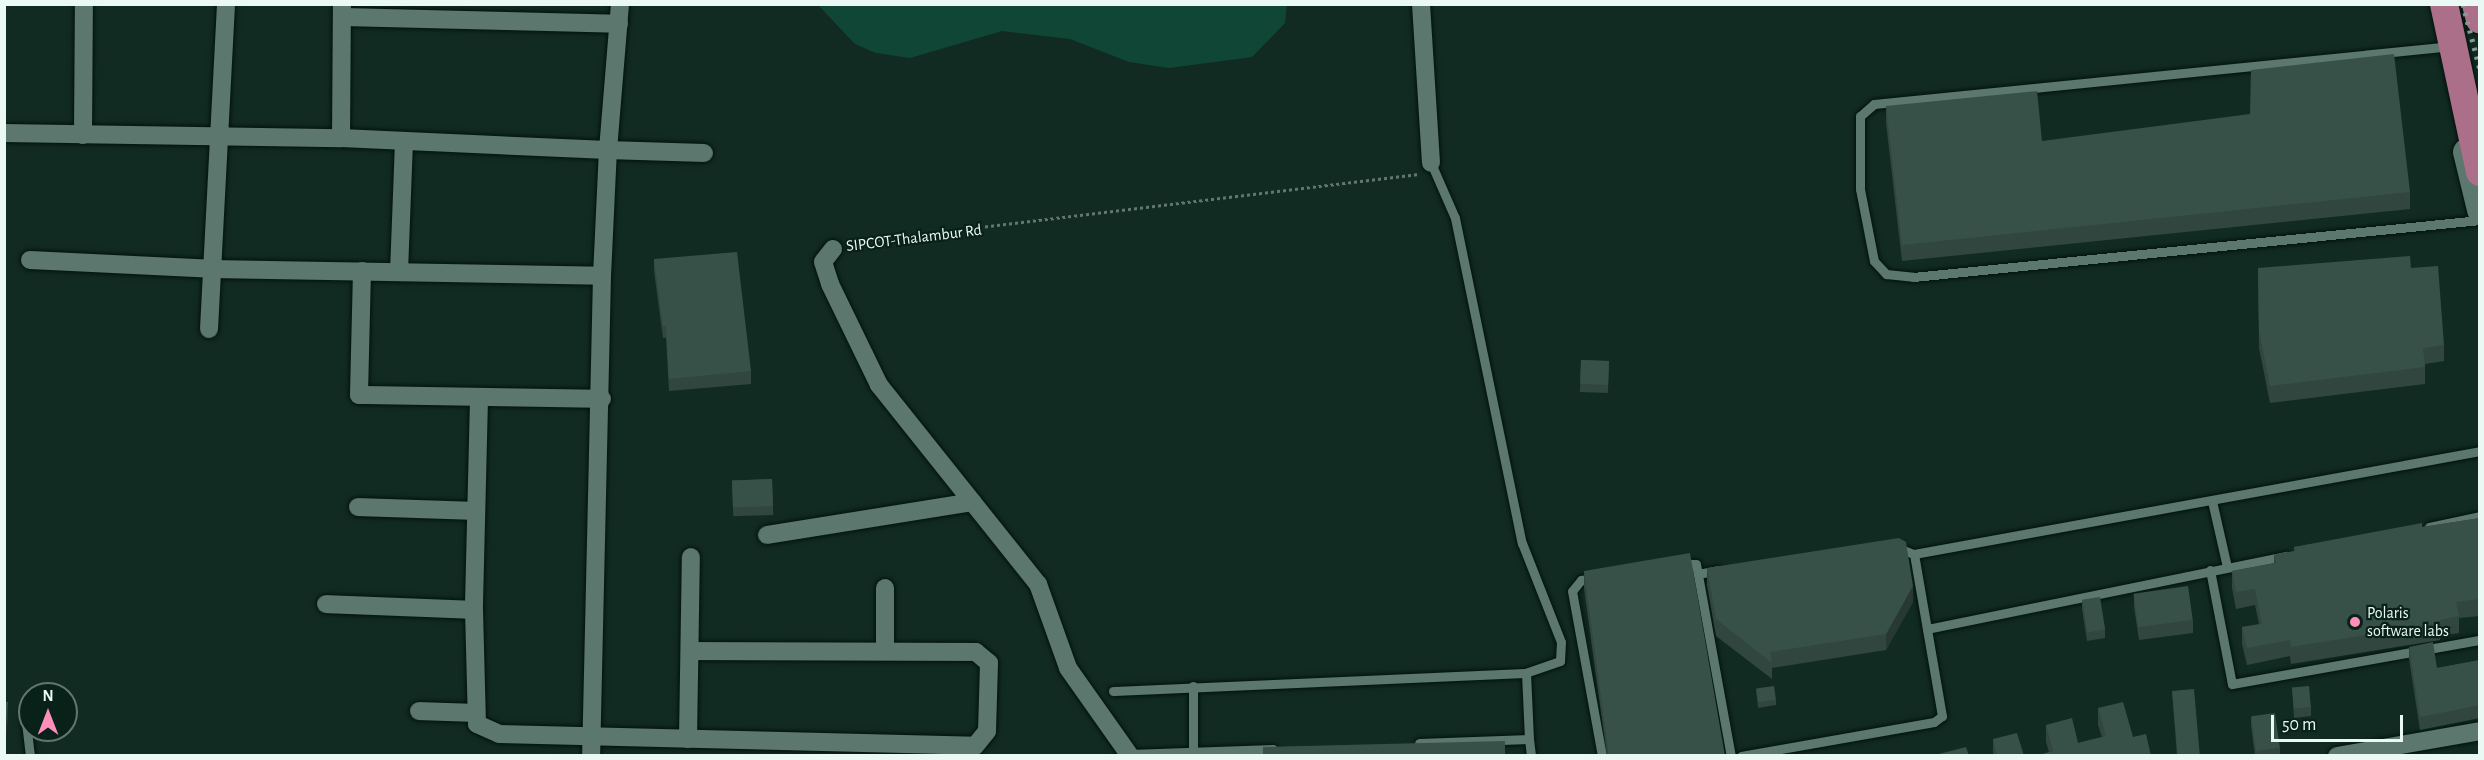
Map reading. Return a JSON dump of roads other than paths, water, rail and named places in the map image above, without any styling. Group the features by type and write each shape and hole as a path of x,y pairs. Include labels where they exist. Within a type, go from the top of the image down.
{"main road":[{"path":"2444,4 2480,172"},
{"path":"2476,4 2480,20"}],"street":[{"path":"83,135 84,4"},
{"path":"209,329 226,4"},
{"path":"591,756 602,399 602,276 608,150 620,4"},
{"path":"1421,4 1431,163"},
{"path":"2432,4 2480,210"},
{"path":"341,138 342,11 490,13 619,24"},
{"path":"4,133 341,138 704,153"},
{"path":"399,272 404,141"},
{"name":"SIPCOT-Thalambur Rd","path":"832,249 823,262 830,284 879,385 1038,584 1068,668 1129,755"},
{"path":"30,260 211,269 602,276"},
{"path":"362,271 359,395 479,399 602,399"},
{"path":"479,399 474,610 477,724 499,734 688,739 720,747 975,746 983,739 987,731 987,657 976,652 690,651"},
{"path":"767,535 972,502"},
{"path":"358,507 476,511"},
{"path":"688,739 691,557"},
{"path":"885,588 885,650"},
{"path":"326,604 474,610"},
{"path":"419,711 475,713"},
{"path":"2337,756 2480,731"}],"lane":[{"path":"2442,47 1874,104 1860,116 1860,189 1874,261 1886,274 1913,277 2480,220"},
{"path":"1113,691 1526,673 1560,661 1561,642 1522,543 1455,218 1431,163"},
{"path":"1888,548 1914,554 2480,451"},
{"path":"2212,501 2227,567"},
{"path":"2413,530 2480,516"},
{"path":"1927,629 2297,553"},
{"path":"1741,756 1934,722 1942,716 1914,554"},
{"path":"1663,566 1686,562 1696,564 1731,756"},
{"path":"1698,574 1732,568"},
{"path":"2210,570 2232,684 2480,640"},
{"path":"1602,756 1572,591 1581,580 1605,576"},
{"path":"1526,673 1530,756"},
{"path":"1193,686 1193,752"},
{"path":"1413,744 1529,739"},
{"path":"1129,755 1193,752 1250,753 1285,748"}],"railway":[{"path":"2463,4 2480,69"}],"place":[{"name":"Polaris software labs","path":"2355,622"}]}
